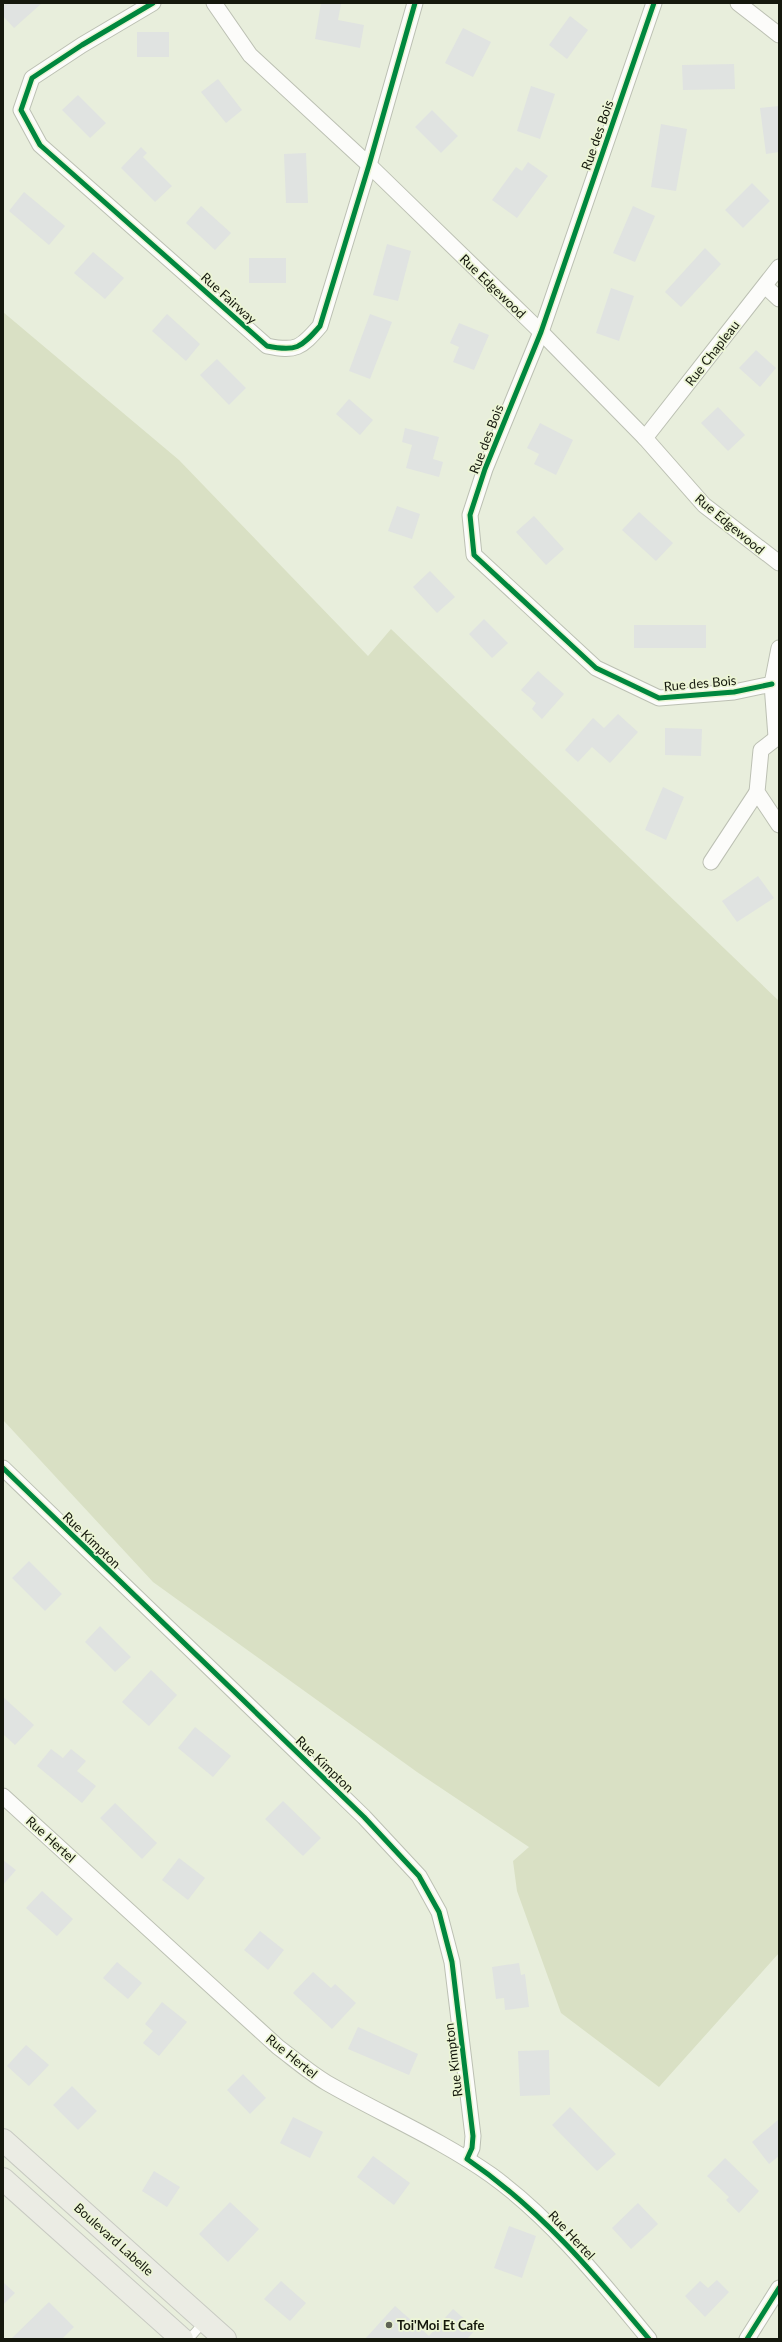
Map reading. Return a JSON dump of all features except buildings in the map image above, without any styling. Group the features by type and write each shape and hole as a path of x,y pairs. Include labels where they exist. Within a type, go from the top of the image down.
{"main road":[{"name":"Boulevard Labelle","path":"3,2140 225,2339"},
{"path":"3,2179 182,2339"}],"street":[{"name":"Rue Fairway","path":"153,3 82,45 32,78 22,110 40,146 267,346 286,350 304,344 320,326 369,165 415,3"},
{"name":"Rue Edgewood","path":"214,3 250,55 369,165 541,332 645,438 704,505 779,563"},
{"name":"Rue des Bois","path":"654,3 541,332 485,469 470,515 474,555 596,668 659,698 734,692 772,684"},
{"path":"738,3 779,35"},
{"name":"Rue Chapleau","path":"645,438 779,267"},
{"path":"765,286 779,299"},
{"path":"711,862 756,792 761,750 778,737 772,684 779,648"},
{"path":"756,792 779,825"},
{"name":"Rue Kimpton","path":"3,1468 364,1817 419,1876 439,1912 452,1962 473,2136 472,2148 467,2159"},
{"name":"Rue Hertel","path":"3,1796 278,2047 301,2065 332,2086 467,2159 491,2176 550,2226 604,2286 648,2339"},
{"path":"747,2339 779,2288"}],"lane":[{"path":"189,2339 205,2321"}],"green space":[{"path":"3,312 179,460 368,656 391,629 779,1001 779,1953 659,2087 561,2013 517,1891 513,1861 529,1847 417,1772 153,1582 3,1420"}],"cycle path":[{"path":"153,3 82,45 32,78 21,110 40,145 267,346 277,348 292,348 303,344 320,326 369,165 415,3"},
{"path":"654,3 541,332 485,469 470,515 474,555 596,668 659,698 734,692 772,684"},
{"path":"3,1468 364,1817 419,1876 439,1912 452,1962 473,2136 472,2148 467,2159 493,2178 542,2220 586,2265 649,2339"},
{"path":"747,2339 779,2288"}],"place":[{"name":"Toi'Moi Et Cafe","path":"389,2325"}]}
